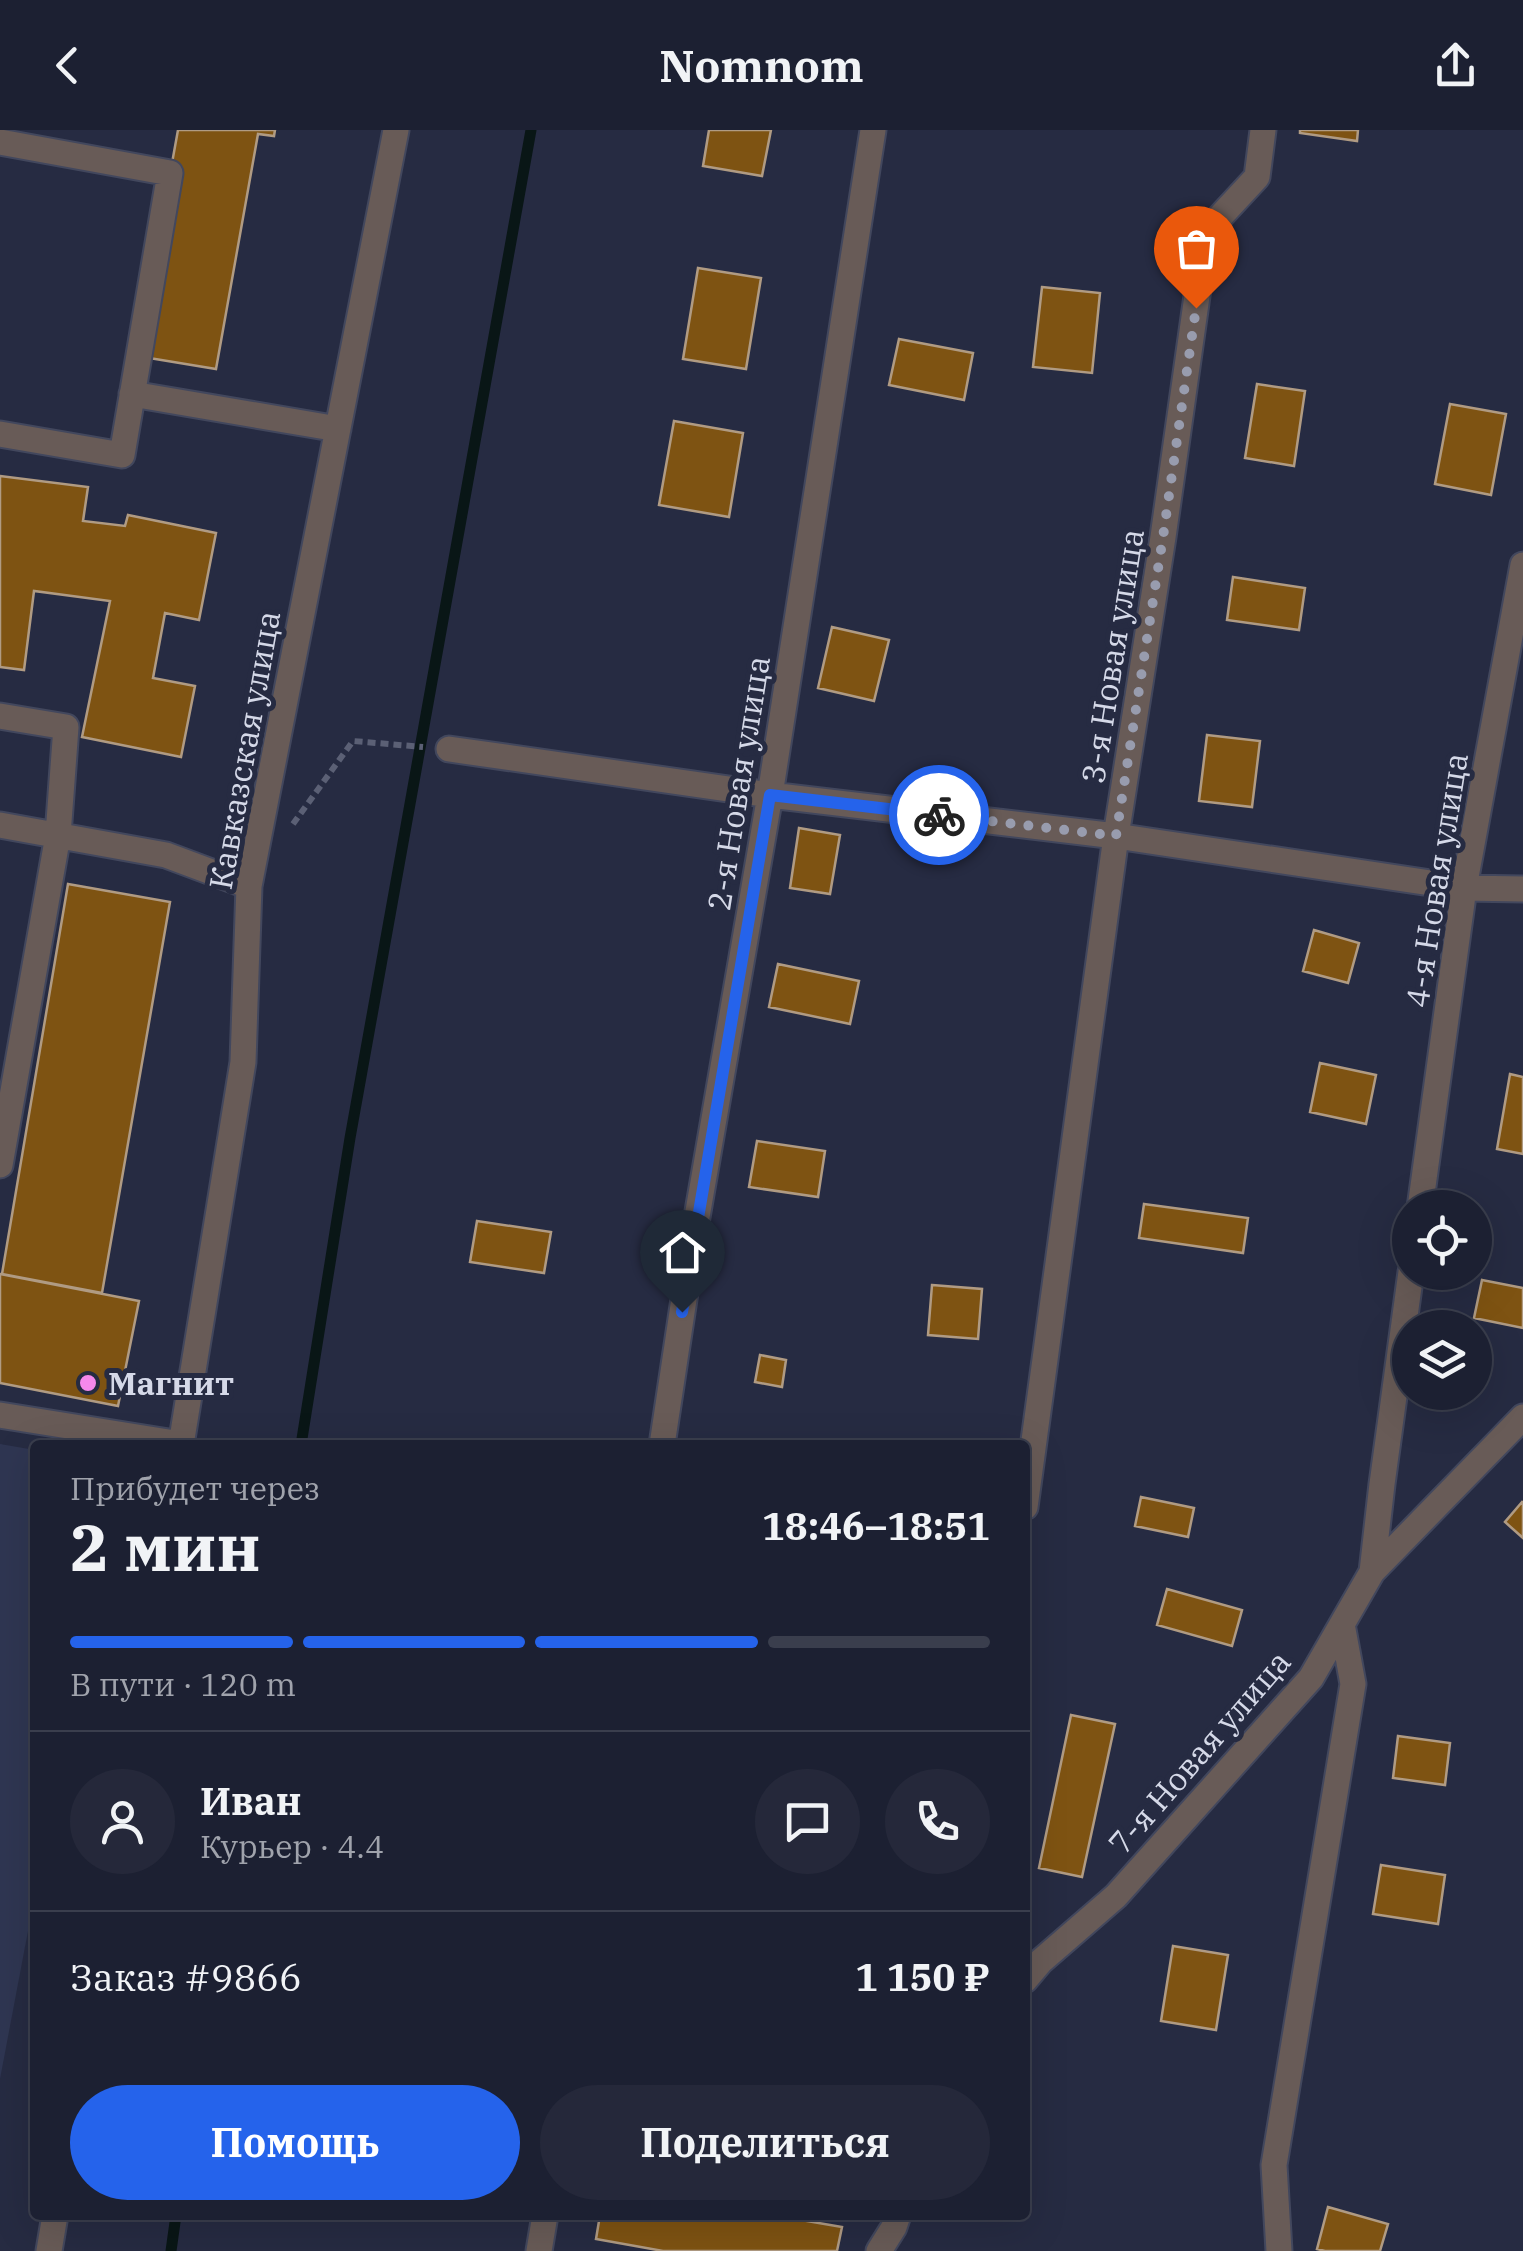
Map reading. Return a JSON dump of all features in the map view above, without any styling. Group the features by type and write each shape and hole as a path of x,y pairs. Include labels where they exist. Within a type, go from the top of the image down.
{"street":[{"name":"Кавказская улица","path":"182,1440 243,1062 249,886 396,130"},
{"name":"2-я Новая улица","path":"663,1440 770,795 873,130"},
{"name":"3-я Новая улица","path":"1030,1470 1116,836 1206,232 1257,176 1263,130"},
{"path":"0,142 170,173 122,455 0,434"},
{"path":"132,394 338,429"},
{"name":"4-я Новая улица","path":"1422,1190 1464,888 1523,564"},
{"path":"0,716 66,728 58,835 0,1165"},
{"path":"450,749 770,795 1116,836 1464,888 1523,890"},
{"path":"0,824 166,855 249,886"},
{"path":"1372,1572 1409,1290"},
{"path":"0,1414 157,1440"},
{"name":"7-я Новая улица","path":"1030,1974 1116,1896 1310,1678 1372,1572 1523,1417"},
{"path":"1279,2251 1274,2165 1354,1684 1342,1624"},
{"path":"49,2251 54,2220"},
{"path":"539,2251 543,2220"},
{"path":"879,2251 896,2220"}],"path":[{"path":"283,838 353,741 386,744"}],"shaded area":[{"path":"0,1444 30,1449 30,1920 0,2079"}],"building":[{"path":"178,130 275,130 274,136 258,134 216,369 137,356"},
{"path":"709,130 771,130 762,176 703,166"},
{"path":"1358,130 1357,141 1300,133"},
{"path":"698,268 761,278 746,369 683,359"},
{"path":"1042,287 1100,293 1092,373 1033,367"},
{"path":"899,339 973,353 964,400 889,385"},
{"path":"1257,384 1305,391 1294,466 1245,458"},
{"path":"1450,404 1506,414 1491,495 1435,484"},
{"path":"674,421 743,433 729,517 659,505"},
{"path":"0,476 88,487 83,521 125,526 128,515 216,533 199,620 165,613 153,678 195,686 181,757 82,737 110,601 34,591 24,670 0,667"},
{"path":"1233,577 1305,588 1299,630 1227,620"},
{"path":"832,627 889,640 874,701 818,688"},
{"path":"1207,735 1260,741 1252,807 1199,801"},
{"path":"799,828 840,835 830,894 790,888"},
{"path":"68,884 170,902 102,1293 2,1274"},
{"path":"1314,930 1359,943 1348,983 1303,971"},
{"path":"778,964 859,981 850,1024 769,1007"},
{"path":"1320,1063 1376,1075 1366,1124 1310,1112"},
{"path":"1510,1074 1523,1077 1523,1154 1497,1149"},
{"path":"757,1141 825,1151 818,1197 749,1187"},
{"path":"1144,1204 1248,1218 1243,1253 1139,1238"},
{"path":"477,1221 551,1232 544,1273 470,1262"},
{"path":"0,1274 139,1301 118,1406 0,1383"},
{"path":"1492,1282 1523,1288 1523,1328 1492,1322 1492,1310 1476,1310 1480,1290 1492,1290"},
{"path":"932,1285 982,1289 978,1339 928,1335"},
{"path":"760,1355 786,1360 782,1387 755,1382"},
{"path":"1141,1497 1194,1508 1188,1537 1135,1526"},
{"path":"1523,1503 1523,1538 1505,1522"},
{"path":"1167,1589 1242,1610 1232,1646 1157,1625"},
{"path":"1071,1715 1115,1724 1082,1877 1039,1868"},
{"path":"1398,1736 1450,1743 1445,1785 1393,1778"},
{"path":"1381,1865 1445,1875 1438,1924 1373,1914"},
{"path":"1173,1946 1228,1955 1216,2030 1161,2021"},
{"path":"1328,2207 1388,2224 1380,2251 1317,2249"},
{"path":"599,2220 801,2220 842,2227 837,2251 663,2251 596,2239"}],"waterway":[{"path":"302,1440 350,1138 531,130"},
{"path":"171,2251 175,2220"}],"way so far":[{"path":"939,815 1116,836 1196,308"}],"place":[{"name":"Магнит","path":"88,1383"}],"route":[{"path":"682,1312 770,795 939,815"}]}
